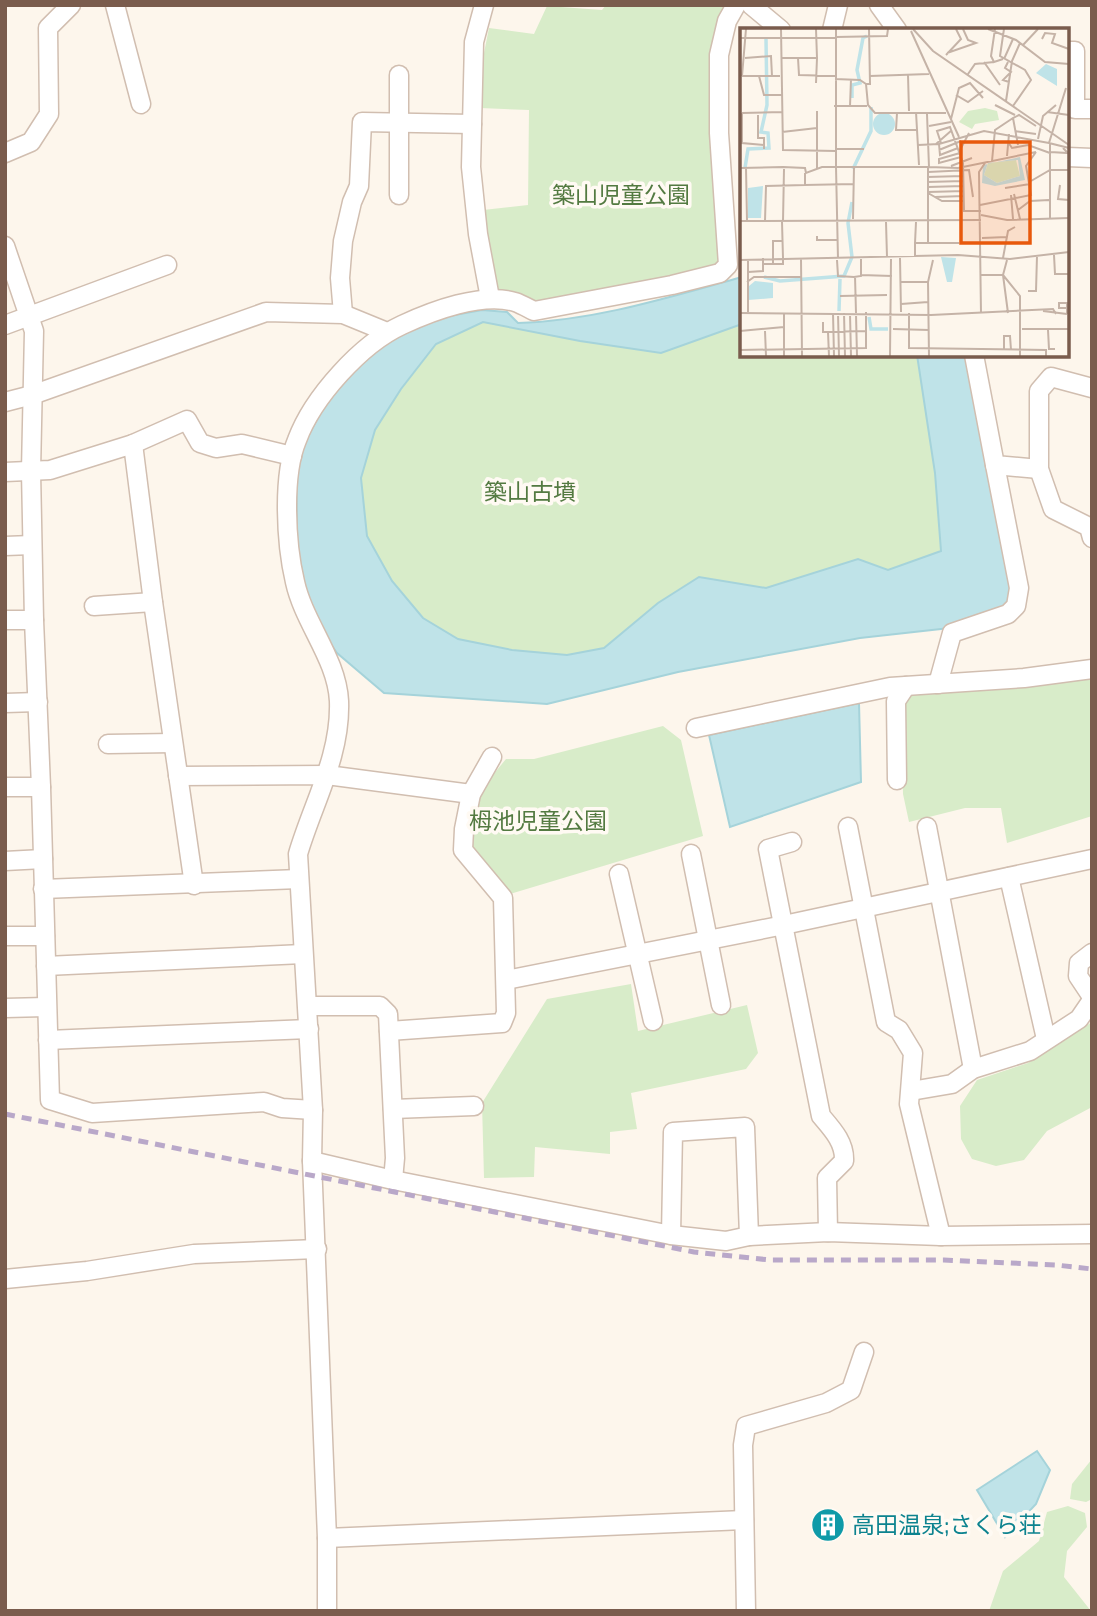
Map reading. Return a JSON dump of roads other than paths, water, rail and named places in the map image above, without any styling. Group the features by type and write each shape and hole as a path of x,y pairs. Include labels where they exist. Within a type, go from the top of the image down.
{"street":[{"path":"5,153 31,142 49,114 48,28 71,5"},
{"path":"115,5 141,104"},
{"path":"484,5 474,42 471,167 478,234 490,298"},
{"path":"327,1611 327,1538 312,1161 313,1110 298,854 306,825 327,775 335,742 339,702 336,679 307,618 295,582 288,514 292,456 297,439 329,388 353,359 387,332 428,312 490,298 514,302 534,311 720,273 729,265 734,231 719,133 719,55 727,20 736,5"},
{"path":"751,5 779,28"},
{"path":"832,28 838,5"},
{"path":"879,5 896,28"},
{"path":"1069,51 1075,51 1075,109 1092,109"},
{"path":"399,75 399,195"},
{"path":"343,314 340,278 343,241 352,202 359,187 362,122 472,124"},
{"path":"1069,158 1092,158"},
{"path":"5,246 34,331 32,545 50,1100 92,1113 264,1102 282,1108 313,1110"},
{"path":"5,325 167,265"},
{"path":"5,402 32,395 266,312 343,314 387,332"},
{"path":"938,684 952,633 1008,614 1016,606 1019,588 974,357"},
{"path":"1092,387 1051,377 1039,391 1039,470 1053,509 1089,527 1092,538"},
{"path":"5,472 50,470 132,444 187,420 200,443 216,448 242,444 292,456"},
{"path":"132,444 194,885"},
{"path":"995,465 1039,470"},
{"path":"5,546 32,545"},
{"path":"94,606 153,602"},
{"path":"5,620 34,620"},
{"path":"696,728 890,687 1092,669"},
{"path":"897,780 896,701 906,686"},
{"path":"5,703 38,702"},
{"path":"108,744 173,743"},
{"path":"389,1031 502,1023 506,1013 503,898 463,850 471,794 492,757"},
{"path":"178,776 327,775 471,794"},
{"path":"5,787 41,786"},
{"path":"848,827 886,1022 899,1030 913,1054 909,1104 941,1236"},
{"path":"926,827 974,1069"},
{"path":"792,842 768,849 821,1116 845,1150 844,1161 827,1178 828,1232"},
{"path":"691,854 721,1004"},
{"path":"5,861 43,859"},
{"path":"506,980 784,925 1092,859"},
{"path":"619,874 653,1021"},
{"path":"1009,877 1046,1040"},
{"path":"43,889 299,879"},
{"path":"5,936 45,936"},
{"path":"911,1091 952,1084 974,1069 1030,1051 1079,1019 1092,998 1078,976 1079,963 1092,953"},
{"path":"46,966 303,954"},
{"path":"308,1006 380,1006 388,1014 395,1158 393,1180"},
{"path":"5,1008 46,1007"},
{"path":"48,1040 309,1029"},
{"path":"393,1109 474,1106"},
{"path":"671,1235 673,1132 745,1127 749,1236"},
{"path":"312,1161 393,1180 671,1235 726,1241 749,1236 828,1232 941,1236 1092,1234"},
{"path":"5,1279 86,1271 194,1254 317,1249"},
{"path":"746,1611 743,1445 746,1426 826,1403 851,1390 864,1352"},
{"path":"327,1538 744,1520"}],"water":[{"path":"740,278 740,325 661,353 483,322 436,344 401,389 375,430 361,478 367,536 392,581 423,618 458,639 512,650 567,655 604,648 658,603 699,577 766,588 858,559 888,570 941,551 935,473 917,357 966,357 1013,589 1012,602 1003,611 950,628 860,638 678,672 547,704 384,693 337,653 325,636 306,593 297,544 296,458 322,410 356,362 416,322 482,310 507,312 518,323 546,321 603,313"},
{"path":"859,703 861,782 730,827 709,735"},
{"path":"1037,1451 1050,1470 1036,1504 1005,1537 977,1490"}],"railway":[{"path":"5,1114 694,1252 770,1260 944,1260 1092,1269"}],"place":[{"name":"高田温泉;さくら荘","path":"828,1525"}],"park label":[{"name":"築山児童公園","path":"621,195"},
{"name":"築山古墳","path":"530,492"},
{"name":"栂池児童公園","path":"538,821"}]}
